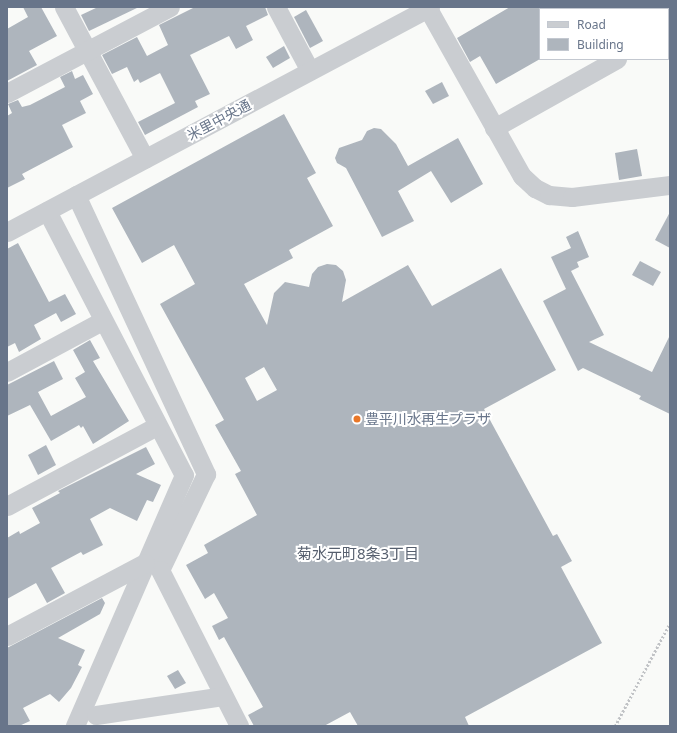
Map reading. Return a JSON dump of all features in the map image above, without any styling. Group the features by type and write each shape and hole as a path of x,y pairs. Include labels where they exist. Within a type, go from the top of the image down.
{"street":[{"path":"64,7 145,159"},
{"path":"7,93 170,7"},
{"path":"276,7 310,71"},
{"path":"428,7 522,176 549,196 572,197 670,185"},
{"name":"米里中央通","path":"7,232 428,7"},
{"path":"494,128 615,60"},
{"path":"76,195 206,474 160,570 239,726"},
{"path":"47,211 102,321 184,475 75,726 96,715 223,696"},
{"path":"7,372 102,321"},
{"path":"7,506 157,426"},
{"path":"7,636 145,563"},
{"path":"96,715 120,726"}],"path":[{"path":"616,726 670,623"}],"building":[{"path":"23,7 41,7 57,36 29,51 37,65 7,81 7,29 28,17"},
{"path":"98,7 139,7 89,31 81,15"},
{"path":"195,7 265,7 268,15 246,26 253,40 236,49 229,36 190,55 210,94 195,101 198,107 145,135 138,122 175,103 160,73 140,83 138,79 134,82 127,67 112,74 102,55 137,37 147,56 168,45 159,25"},
{"path":"510,7 540,7 539,60 496,84 480,56 470,62 457,38"},
{"path":"306,10 323,41 310,48 294,17"},
{"path":"284,46 290,58 273,68 266,57"},
{"path":"72,71 75,79 83,75 93,94 80,101 86,113 62,125 73,147 22,174 25,179 7,188 7,116 12,113 8,104 18,100 22,107 30,105 65,87 60,77"},
{"path":"442,82 449,96 433,104 425,91"},
{"name":"豊平川水再生プラザ","path":"284,114 316,173 307,178 333,226 289,250 293,258 244,284 267,325 274,293 285,282 309,287 312,274 318,267 327,264 336,265 343,271 346,280 342,302 408,265 432,306 501,268 556,370 484,409 553,536 557,534 572,561 561,567 602,643 465,717 469,726 358,726 350,712 324,726 254,726 248,715 263,707 224,637 219,640 212,626 228,618 214,593 205,599 186,565 208,553 204,545 257,515 235,474 241,471 215,425 224,420 160,304 195,284 174,245 142,263 112,208","holes":["264,367 277,390 257,401 245,378"]},
{"path":"374,128 381,129 396,144 408,166 458,138 483,184 451,203 431,171 398,191 414,221 382,237 346,168 337,163 335,158 339,148 362,140 367,131"},
{"path":"637,149 642,176 619,180 615,153"},
{"path":"670,212 670,248 655,240"},
{"path":"578,231 589,257 577,262 579,267 571,271 604,335 589,342 652,372 670,335 670,414 639,399 641,396 583,368 578,371 543,301 566,289 551,257 571,248 566,237"},
{"path":"18,243 49,302 65,294 76,314 61,322 56,313 34,325 41,339 19,352 15,343 7,347 7,249"},
{"path":"640,261 661,272 653,286 632,275"},
{"path":"90,340 100,358 93,361 129,421 93,444 83,426 81,428 79,425 51,441 30,405 7,416 7,385 54,361 63,379 38,392 51,416 86,397 75,378 85,372 73,350"},
{"path":"46,445 56,465 38,475 28,455"},
{"path":"146,447 155,464 136,474 161,485 153,502 147,500 137,521 110,508 90,519 103,545 83,555 81,552 51,568 65,593 47,603 36,583 7,599 7,538 19,531 20,534 40,523 32,508 60,493 58,491"},
{"path":"102,598 105,603 100,614 58,638 85,650 78,665 82,667 71,688 59,702 50,694 23,708 30,721 19,726 7,726 7,648"},
{"path":"178,670 186,683 175,689 167,676"}],"place":[{"name":"豊平川水再生プラザ","path":"357,419"}],"district":[{"name":"菊水元町8条3丁目","path":"358,554"}]}
